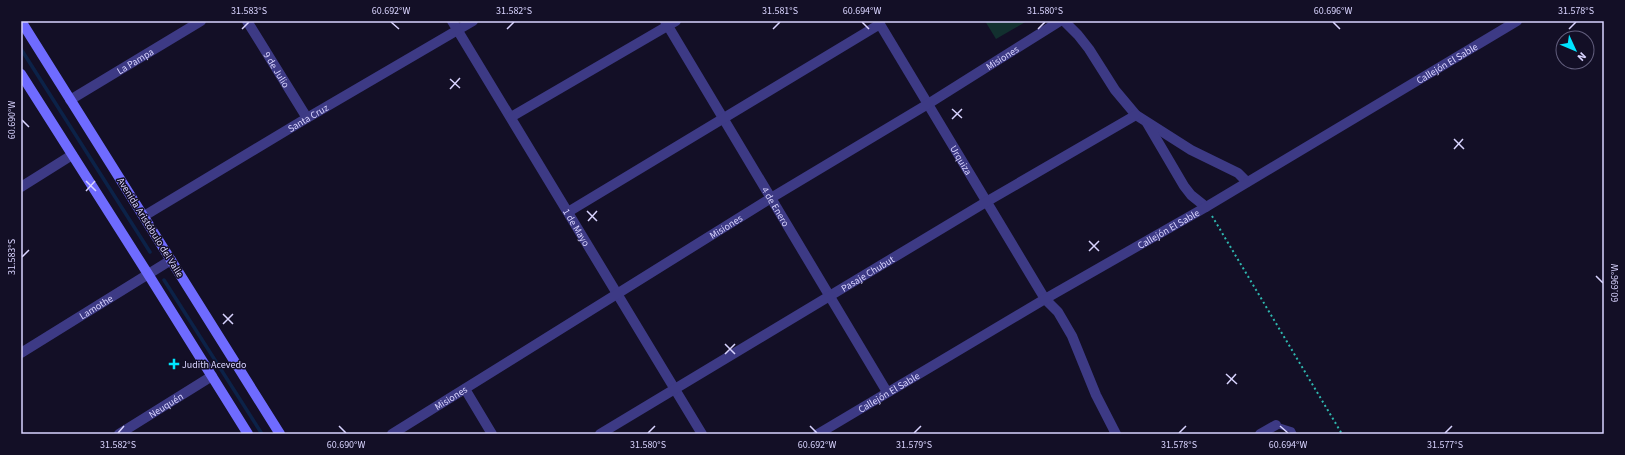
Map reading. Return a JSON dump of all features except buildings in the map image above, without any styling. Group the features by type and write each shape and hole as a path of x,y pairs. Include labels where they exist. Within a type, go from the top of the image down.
{"main road":[{"name":"Avenida Aristóbulo del Valle","path":"21,21 280,434"},
{"path":"21,74 248,434"}],"street":[{"name":"La Pampa","path":"70,100 202,21"},
{"name":"9 de Julio","path":"248,21 307,118"},
{"name":"Santa Cruz","path":"144,216 307,118 455,25 473,21"},
{"name":"Misiones","path":"392,434 771,198 928,104 1060,21"},
{"path":"1064,21 1089,49 1115,90 1136,115 1191,150 1238,173 1247,182"},
{"name":"Callejón El Sable","path":"818,434 1045,299 1206,207 1514,22"},
{"path":"511,118 669,23"},
{"name":"4 de Enero","path":"669,23 723,119 887,392"},
{"name":"Urquiza","path":"879,23 1045,299 1058,312 1072,336 1096,395 1116,434"},
{"path":"568,212 879,23"},
{"name":"1 de Mayo","path":"455,25 702,434"},
{"name":"Pasaje Chubut","path":"600,434 986,202 1136,115"},
{"path":"1146,121 1184,186 1191,195 1206,207"},
{"path":"21,187 72,155"},
{"name":"Lamothe","path":"21,353 171,260"},
{"name":"Neuquén","path":"119,434 212,376"},
{"path":"465,389 492,434"},
{"path":"1260,434 1276,425"}],"lane":[{"path":"1276,425 1292,430 1294,434"}],"path":[{"path":"1206,207 1342,434"}],"green space":[{"path":"985,21 1027,21 996,39"}],"waterway":[{"path":"21,49 150,252"},
{"path":"164,280 262,434"}],"place":[{"name":"Judith Acevedo","path":"174,364"}]}
